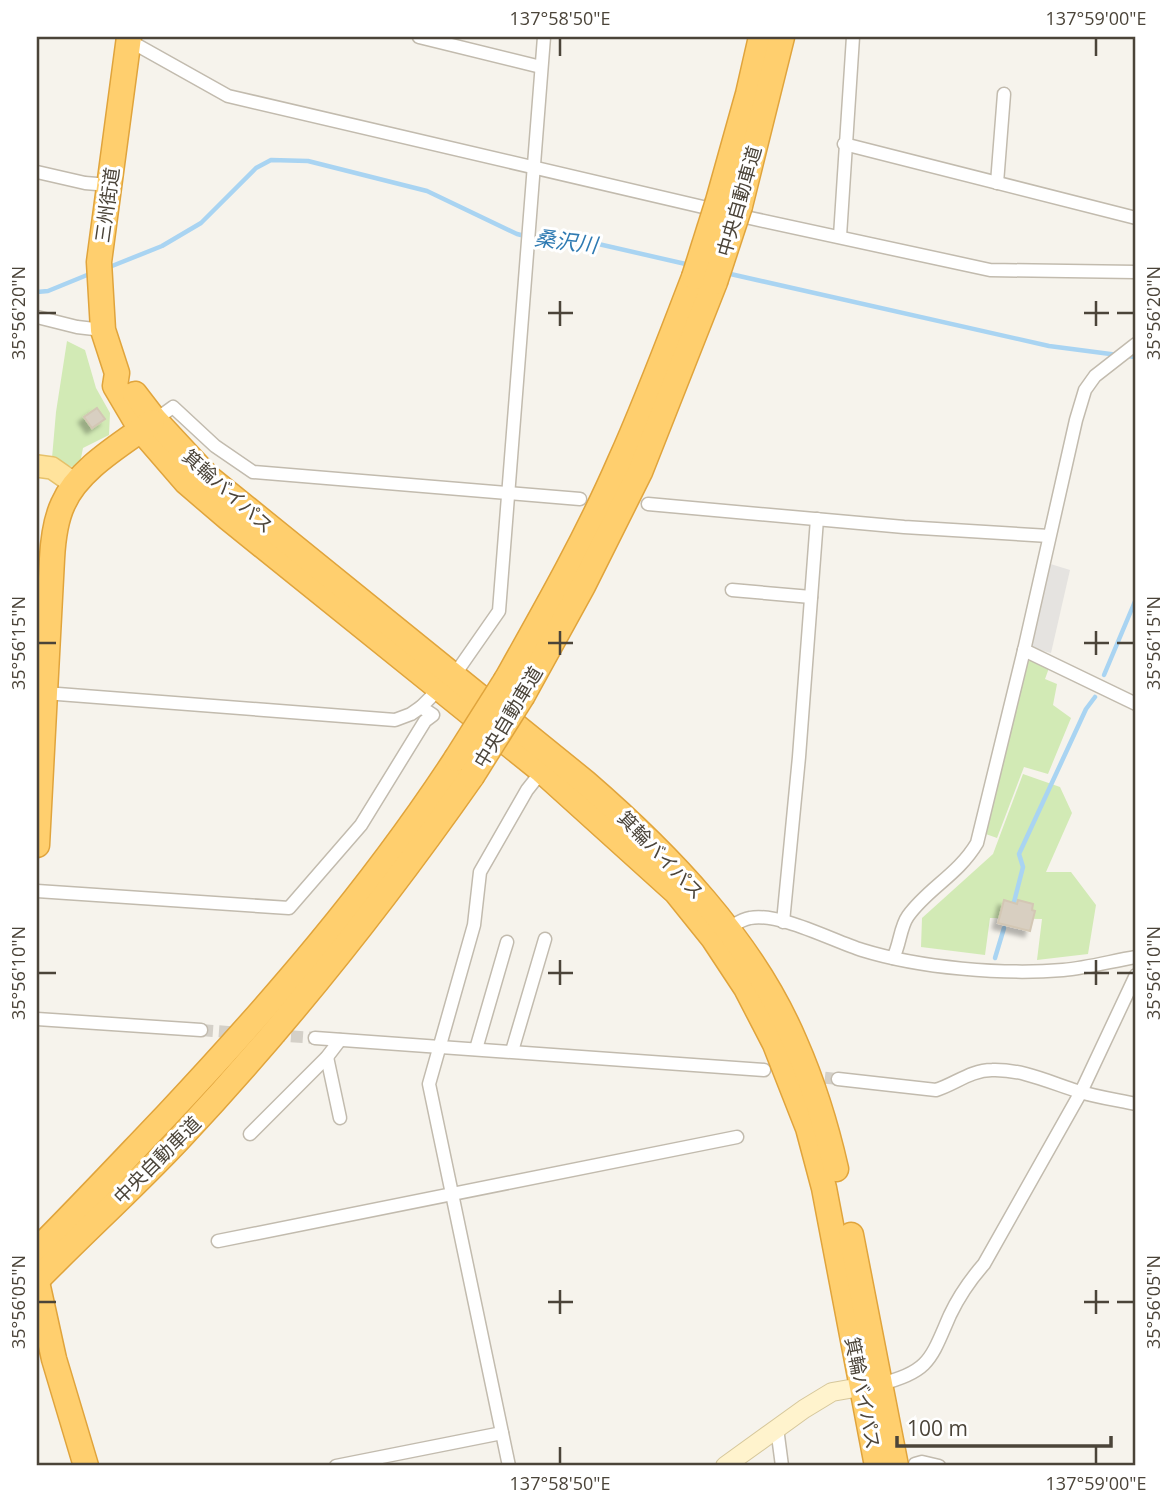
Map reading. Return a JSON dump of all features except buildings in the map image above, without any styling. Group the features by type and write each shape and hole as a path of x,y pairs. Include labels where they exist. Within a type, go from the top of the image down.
{"highway":[{"name":"中央自動車道","path":"729,204 761,37"},
{"name":"中央自動車道","path":"41,1264 273,1001 369,883 416,820 464,767 514,687 620,463 653,384 705,279 782,37"},
{"name":"三州街道","path":"127,38 99,272 103,330 117,373 116,386 148,425"},
{"path":"37,845 55,531 64,502 75,484 148,425"},
{"name":"箕輪バイパス","path":"148,425 187,482 208,502 446,683 585,782 633,824 702,895 727,929 761,978 795,1040 824,1117 847,1215 870,1385 877,1466"},
{"name":"箕輪バイパス","path":"446,683 676,892 713,938 746,988 775,1044 808,1128 870,1385 906,1465"},
{"path":"41,1264 54,1359 86,1466"}],"main road":[{"path":"37,466 52,468 75,484"}],"street":[{"path":"419,37 541,67"},
{"path":"45,693 395,720 421,707 446,683 499,611 544,37"},
{"path":"840,236 853,37"},
{"path":"127,38 228,96 534,167 990,270 1136,272"},
{"path":"997,183 1004,94"},
{"path":"845,145 1136,218"},
{"path":"37,172 85,183 109,185"},
{"path":"37,317 103,330"},
{"path":"893,958 899,947 905,919 966,861 976,843 1085,390 1096,376 1135,345"},
{"path":"148,425 173,407 215,446 253,472 580,499"},
{"path":"648,504 904,527 1049,536"},
{"path":"783,922 817,519"},
{"path":"732,590 811,597"},
{"path":"1024,650 1136,704"},
{"path":"37,891 289,908 361,825 425,722 433,715 421,707"},
{"path":"509,1466 429,1084 474,925 480,872 527,790 542,771"},
{"path":"727,929 747,918 770,918 893,958 1024,972 1066,970 1136,957"},
{"path":"512,1051 545,939"},
{"path":"476,1049 507,942"},
{"path":"725,1466 832,1392 915,1373 930,1359 965,1287 984,1264 1081,1092 1136,975"},
{"path":"37,1019 201,1030"},
{"path":"315,1038 764,1070"},
{"path":"250,1134 327,1057 340,1040"},
{"path":"327,1057 340,1118"},
{"path":"838,1079 936,1090 950,1086 963,1077 991,1070 1025,1073 1081,1092 1136,1104"},
{"path":"218,1241 737,1137"},
{"path":"777,1428 782,1466"},
{"path":"335,1466 502,1433"},
{"path":"906,1465 922,1462 939,1466"}],"green space":[{"path":"67,341 85,350 96,388 110,413 109,435 83,448 80,463 72,467 52,458"},
{"path":"1026,657 1049,668 1045,679 1057,684 1053,705 1071,718 1048,774 1024,767 997,838 983,833"},
{"path":"1023,774 1060,787 1072,813 1046,872 1071,872 1096,905 1088,954 1037,960 1042,919 990,918 985,955 921,947 922,918 993,854"}],"shaded area":[{"path":"1044,562 1070,570 1051,653 1025,646"}],"waterway":[{"name":"桑沢川","path":"107,268 162,246 201,223 256,168 271,160 308,161 427,191 517,234 541,240 594,243 690,265"},
{"name":"桑沢川","path":"37,292 48,291 92,273"},
{"name":"桑沢川","path":"726,273 1049,346 1118,355"},
{"name":"桑沢川","path":"1126,356 1136,357"},
{"path":"1104,675 1136,599"},
{"path":"1013,906 1023,867 1019,854 1086,709 1095,697"},
{"path":"995,958 1004,928"}],"tunnel":[{"path":"201,1030 241,1033"},
{"path":"273,1035 315,1038"},
{"path":"807,1076 838,1079"}]}
